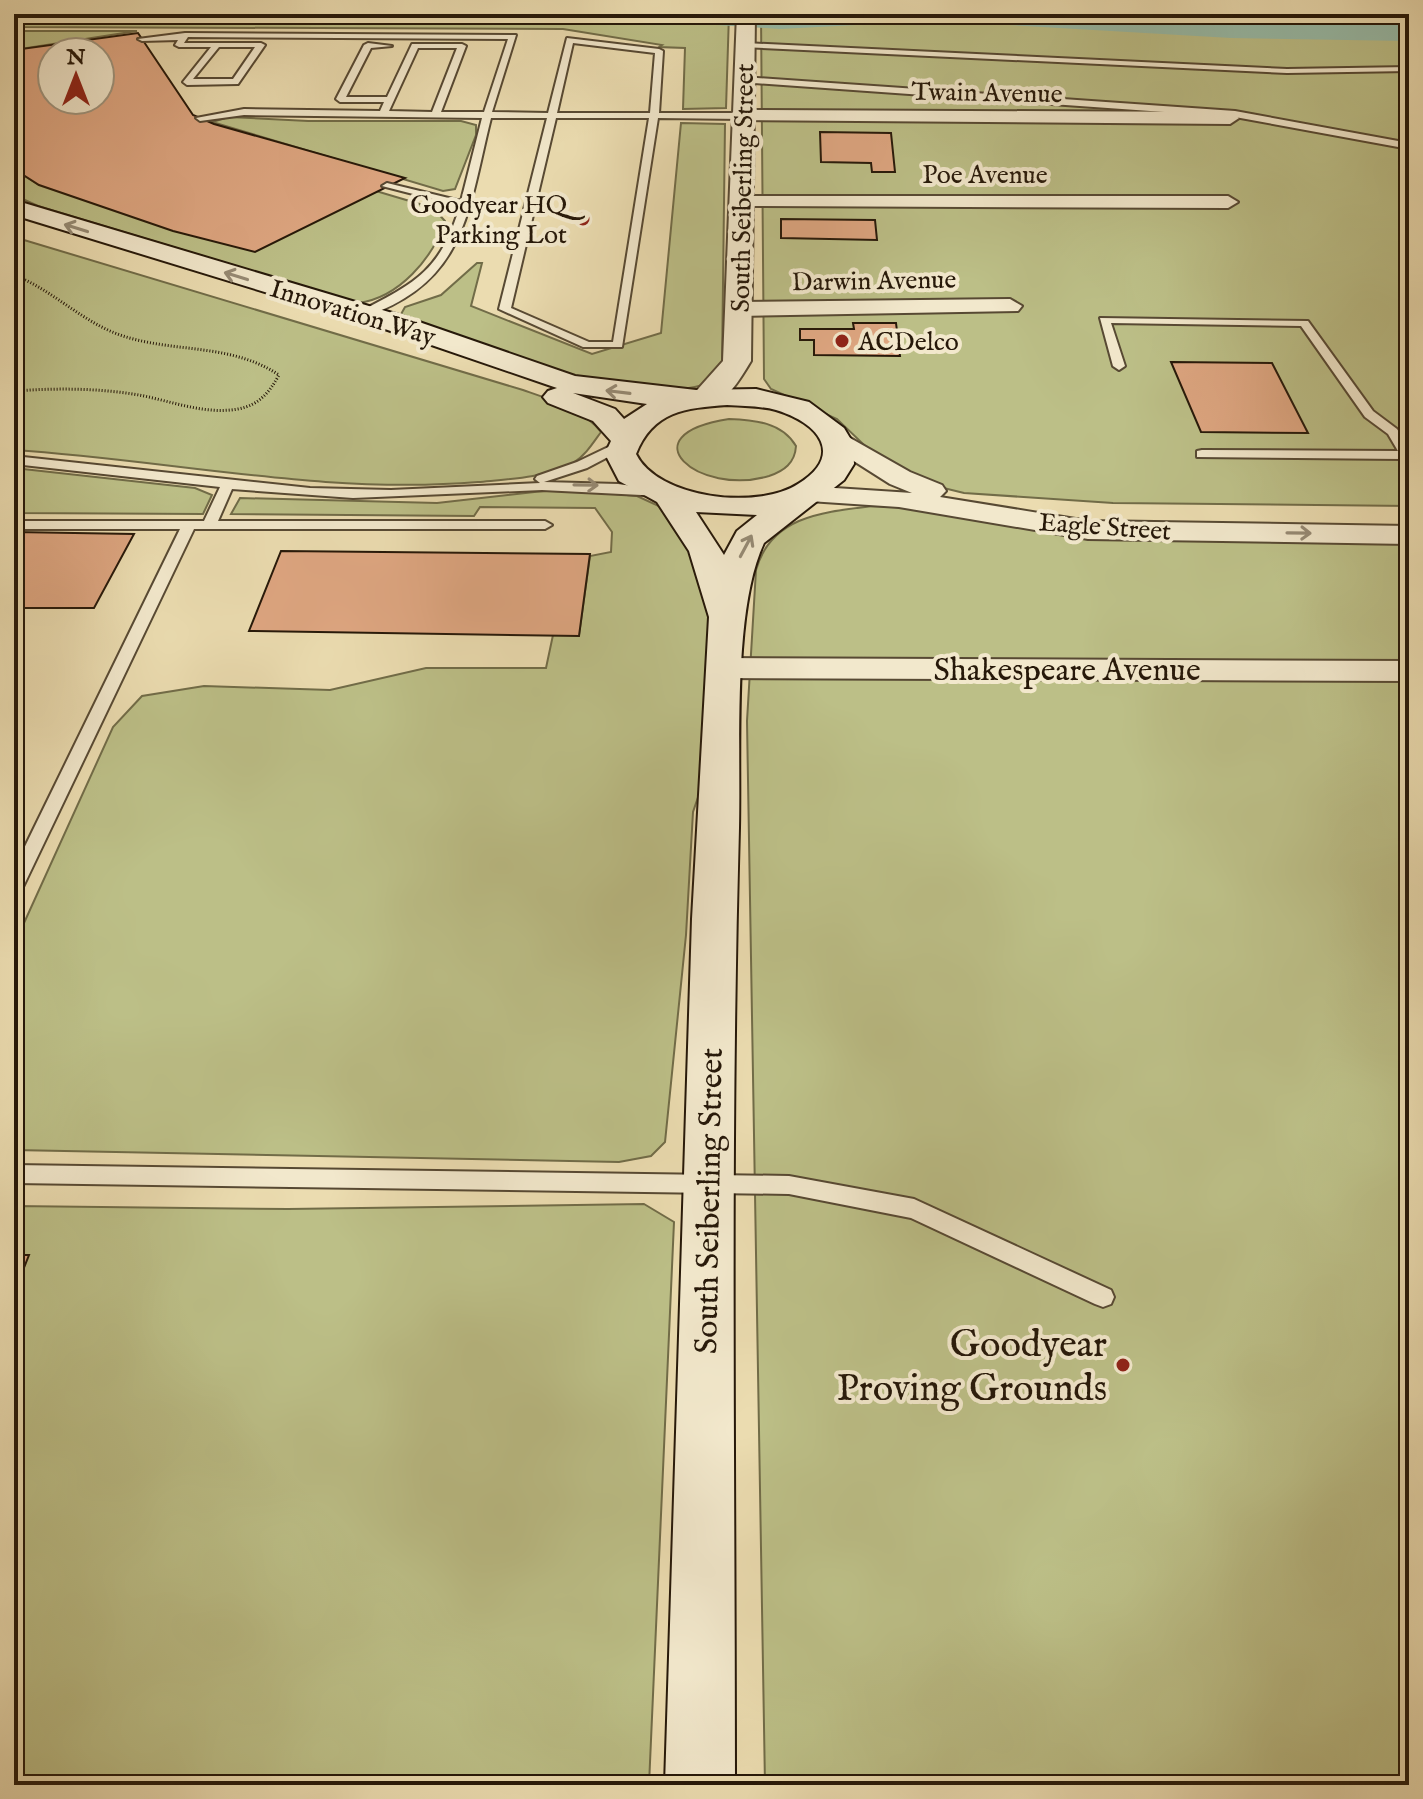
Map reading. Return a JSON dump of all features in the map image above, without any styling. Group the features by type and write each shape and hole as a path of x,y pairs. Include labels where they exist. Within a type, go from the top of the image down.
{"main road":[{"name":"South Seiberling Street","path":"737,361 746,26"},
{"name":"Innovation Way","path":"14,207 363,314 569,383 615,392 700,398"},
{"name":"Innovation Way","path":"14,227 556,396 604,415 624,441"},
{"path":"624,441 651,414 700,398 725,380 737,361 759,398"},
{"path":"700,398 759,398 807,412 836,438"},
{"name":"South Seiberling Street","path":"700,1785 714,919 727,617 745,544 762,524 821,485 835,470 840,454 836,438"},
{"name":"South Seiberling Street","path":"624,441 626,467 633,477 664,496 706,551 727,617"},
{"path":"664,496 736,509 801,496"}],"street":[{"name":"Twain Avenue","path":"743,116 1230,118"},
{"name":"Poe Avenue","path":"743,202 1228,202"},
{"name":"Darwin Avenue","path":"739,309 1010,306"},
{"name":"Eagle Street","path":"836,438 909,483 984,502 1122,511 1409,513"},
{"name":"Eagle Street","path":"801,496 899,499 1088,530 1409,535"},
{"name":"Shakespeare Avenue","path":"725,668 1409,671"}],"lane":[{"path":"746,26 1287,71 1409,69"},
{"path":"184,37 179,45 217,45 261,45 235,82 187,82 217,45"},
{"path":"142,39 513,37 487,115 451,247 436,269 402,294 363,314"},
{"path":"570,40 659,51 654,116 618,345 587,345 505,309 550,115 570,40"},
{"path":"389,100 340,99 368,45 462,46 436,114"},
{"path":"383,114 415,46"},
{"path":"744,80 1235,114 1409,146"},
{"path":"200,118 244,112 743,116"},
{"path":"387,186 463,204"},
{"path":"1119,366 1104,320 1304,323 1369,414 1393,432 1408,457"},
{"path":"515,486 574,469 624,441"},
{"path":"1202,454 1408,457"},
{"path":"14,460 352,494 601,485 664,496"},
{"path":"209,525 228,483"},
{"path":"14,525 545,525"},
{"path":"14,887 189,525"},
{"path":"14,1174 708,1181 789,1185 914,1209 1103,1297"}],"path":[{"path":"14,17 123,17 120,14"},
{"path":"14,275 45,286 120,335 242,357 267,365 279,375 274,390 262,400 215,411 138,395 14,391"}],"green space":[{"path":"14,14 729,14 726,108 683,109 685,48 659,47 662,45 563,29 14,27"},
{"path":"761,14 1409,14 1409,506 1113,503 964,493 915,481 885,465 837,419 771,389 764,379"},
{"path":"14,31 137,31 105,36 36,36 36,47 14,50"},
{"path":"229,117 308,121 461,121 476,125 476,135 455,189 443,191 212,122"},
{"path":"681,123 725,124 722,364 707,384 670,390 631,390 591,383 511,359 400,316 405,307 441,295 477,263 482,263 471,306 592,354 661,333"},
{"path":"14,169 39,185 376,191 433,208 445,221 432,249 412,274 387,293 358,303 38,206 14,195"},
{"path":"14,237 523,390 575,411 601,432 577,460 550,472 502,480 420,485 246,475 14,450"},
{"path":"729,419 757,422 783,432 796,446 791,462 769,476 743,480 719,478 698,471 684,461 677,450 682,438 698,427"},
{"path":"14,468 195,488 212,495 203,514 14,513"},
{"path":"561,489 637,496 661,507 711,577 708,768 693,812 686,935 665,1142 651,1156 619,1162 14,1150 14,945 113,727 142,696 204,686 330,690 426,668 546,668 553,635 579,635 590,556 611,552 612,532 595,508 480,507 474,516 231,514 240,498 437,503"},
{"path":"873,506 937,509 988,517 1409,541 1409,1785 765,1785 747,721 756,570 763,552 786,528 818,515"},
{"path":"644,1204 674,1222 649,1785 14,1785 14,1206 288,1209"}],"building":[{"path":"138,33 193,115 214,124 405,178 255,252 173,231 39,185 14,169 14,50 36,47 36,116 116,116 116,36"},
{"path":"820,132 891,133 895,172 872,172 871,163 821,162"},
{"path":"781,219 875,220 877,240 781,238"},
{"path":"853,323 896,323 900,356 814,355 814,340 800,340 800,329 854,329"},
{"path":"1171,362 1272,363 1308,433 1201,432"},
{"path":"14,532 134,534 94,608 23,608 14,623"},
{"path":"281,551 590,554 579,636 249,631"},
{"path":"14,1255 29,1255 14,1293"}],"waterway":[{"path":"437,14 509,14"},
{"path":"669,14 780,21 913,14"},
{"path":"957,14 1231,29 1409,32"}],"place":[{"name":"Goodyear HQ Parking Lot","path":"583,219"},
{"name":"ACDelco","path":"842,341"},
{"name":"Goodyear Proving Grounds","path":"1123,1365"}]}
